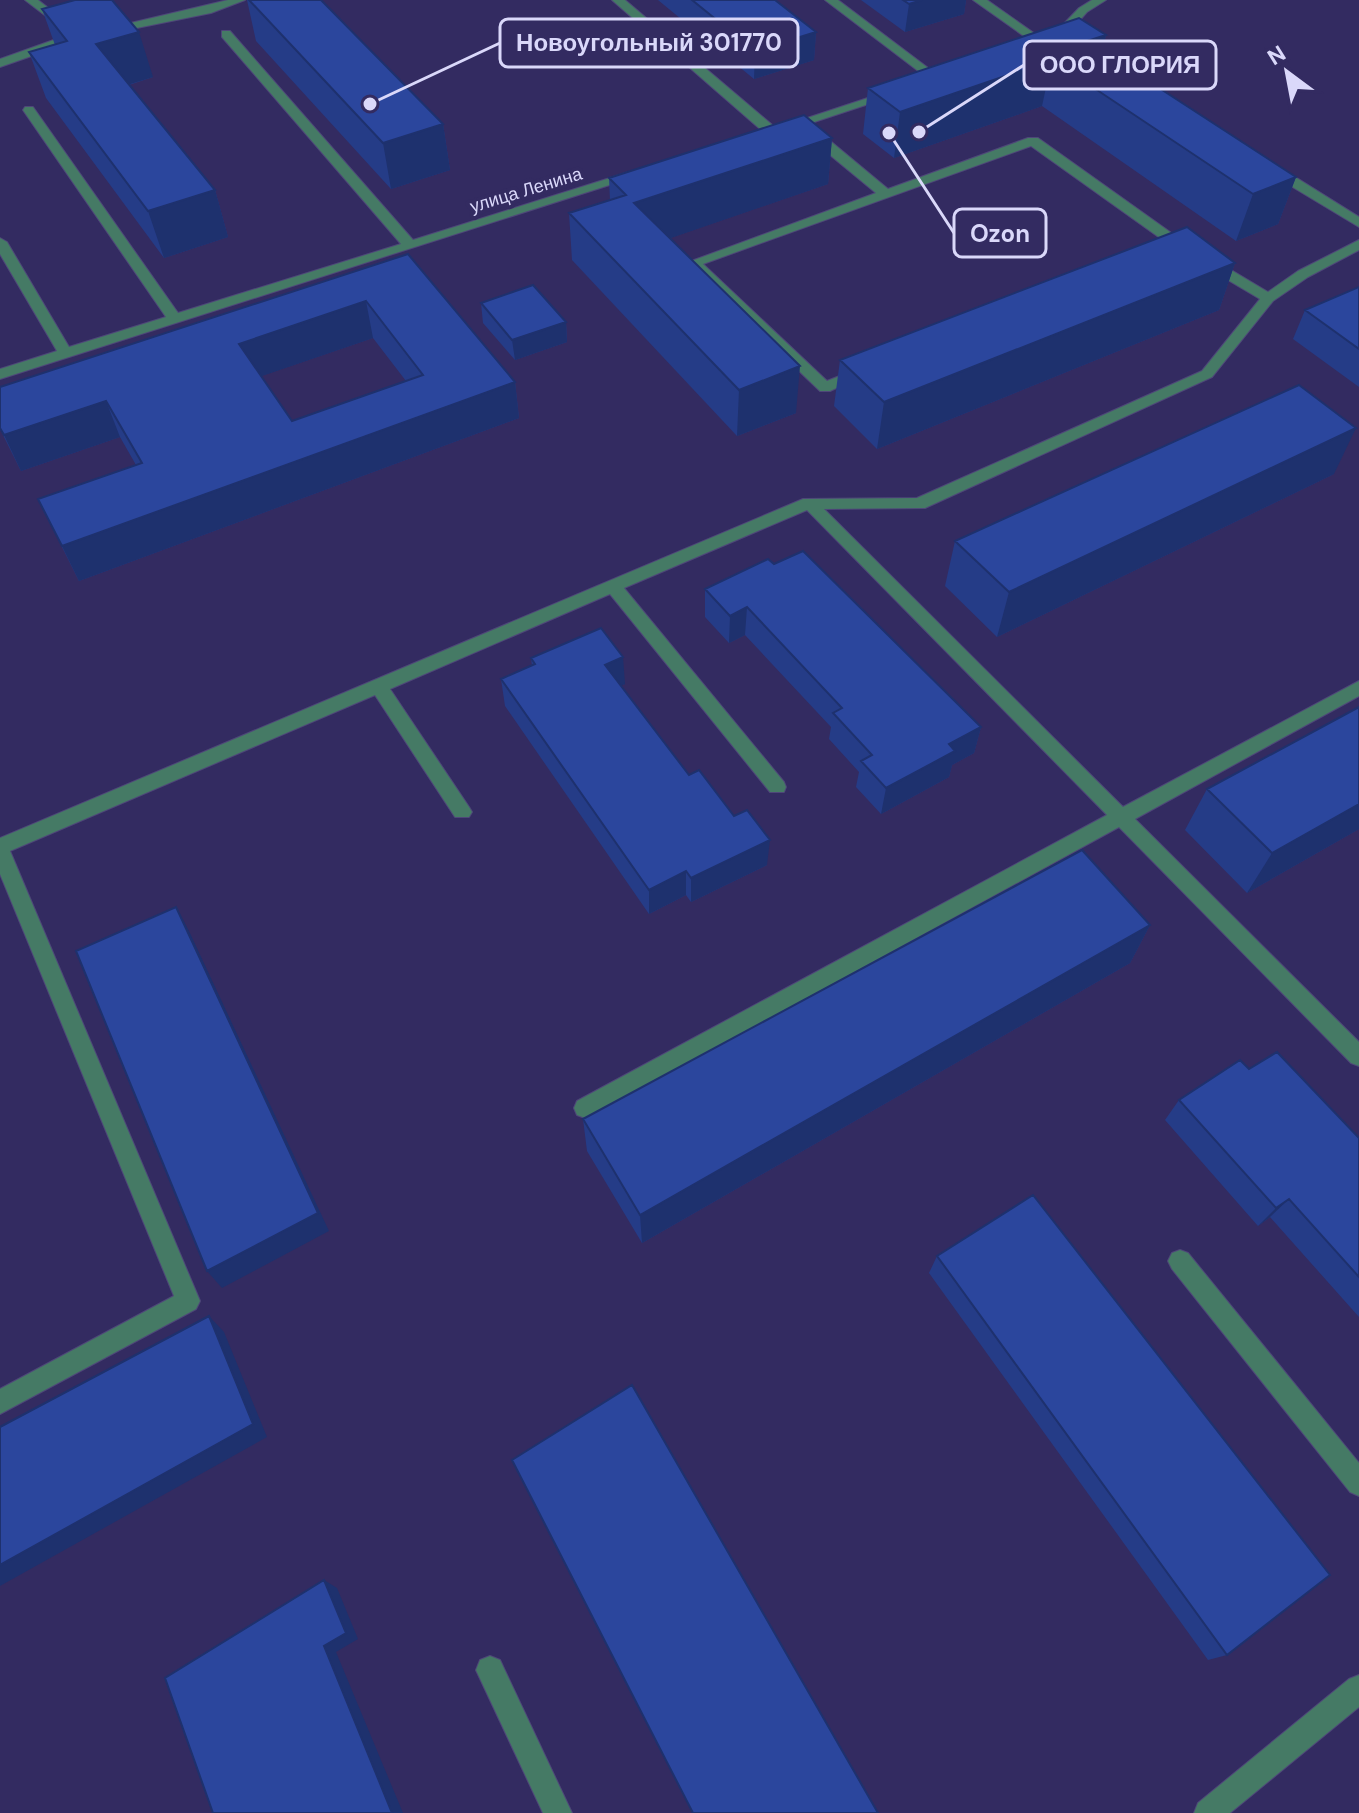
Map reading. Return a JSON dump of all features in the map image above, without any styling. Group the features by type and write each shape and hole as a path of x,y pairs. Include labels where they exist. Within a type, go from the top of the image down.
{"street":[{"path":"31,0 79,35"},
{"path":"0,63 79,35 211,10 239,0"},
{"path":"618,0 772,132"},
{"path":"831,0 924,84"},
{"path":"979,0 1042,43"},
{"path":"1027,48 1061,36 1083,10 1100,0"},
{"path":"226,34 410,245"},
{"path":"1061,36 1075,44"},
{"path":"757,136 953,74"},
{"path":"29,110 175,319"},
{"path":"800,123 886,194"},
{"path":"868,370 825,388 693,263 1033,141 1172,247 1268,298"},
{"path":"1264,163 1359,223"},
{"name":"улица Ленина","path":"0,374 652,170"},
{"path":"0,242 65,353"},
{"path":"0,1402 188,1301 0,848 809,503 919,504 933,498 1207,374 1268,298 1303,274 1359,244"},
{"path":"809,503 1359,1056"},
{"path":"613,586 777,787"},
{"path":"379,686 462,812"},
{"path":"585,1108 1359,688"},
{"path":"1180,1261 1359,1483"},
{"path":"490,1670 558,1813"},
{"path":"1208,1813 1359,1689"}],"building":[{"path":"75,0 112,0 139,32 96,44 215,190 148,211 29,52 67,41 42,9"},
{"path":"249,0 321,0 443,124 383,143"},
{"path":"692,0 775,0 816,32 755,51"},
{"path":"1079,18 1106,35 1087,41 1296,177 1253,194 1052,60 900,112 868,88"},
{"path":"804,115 832,138 634,203 800,366 739,390 569,213 626,195 609,178"},
{"path":"1187,227 1235,263 884,402 840,360"},
{"path":"408,254 515,382 62,546 38,499 142,463 106,401 4,435 0,428 0,387","holes":["366,301 423,375 292,421 239,344"]},
{"path":"533,285 566,322 512,340 481,303"},
{"path":"1359,287 1359,349 1305,310"},
{"path":"1299,385 1356,428 1009,592 955,541"},
{"path":"803,551 981,727 949,744 955,751 886,788 861,761 872,755 833,713 842,708 747,607 730,616 705,589 768,559 774,564"},
{"path":"601,628 623,657 605,665 689,775 699,770 734,816 747,810 770,840 691,878 686,871 649,890 501,679 535,664 531,658"},
{"path":"1359,707 1359,804 1272,853 1207,789"},
{"path":"1082,850 1150,925 640,1215 583,1119"},
{"path":"176,907 318,1213 207,1271 76,951"},
{"path":"1277,1052 1359,1138 1359,1277 1289,1199 1276,1208 1179,1100 1240,1060 1249,1069"},
{"path":"1033,1195 1330,1575 1227,1655 937,1256"},
{"path":"209,1316 253,1424 0,1565 0,1427"},
{"path":"632,1385 878,1813 693,1813 512,1460"},
{"path":"324,1580 346,1633 324,1646 392,1813 213,1813 165,1678"}],"place":[{"name":"Новоугольный 301770","path":"370,104"},
{"name":"ООО ГЛОРИЯ","path":"919,132"},
{"name":"Ozon","path":"889,133"}]}
